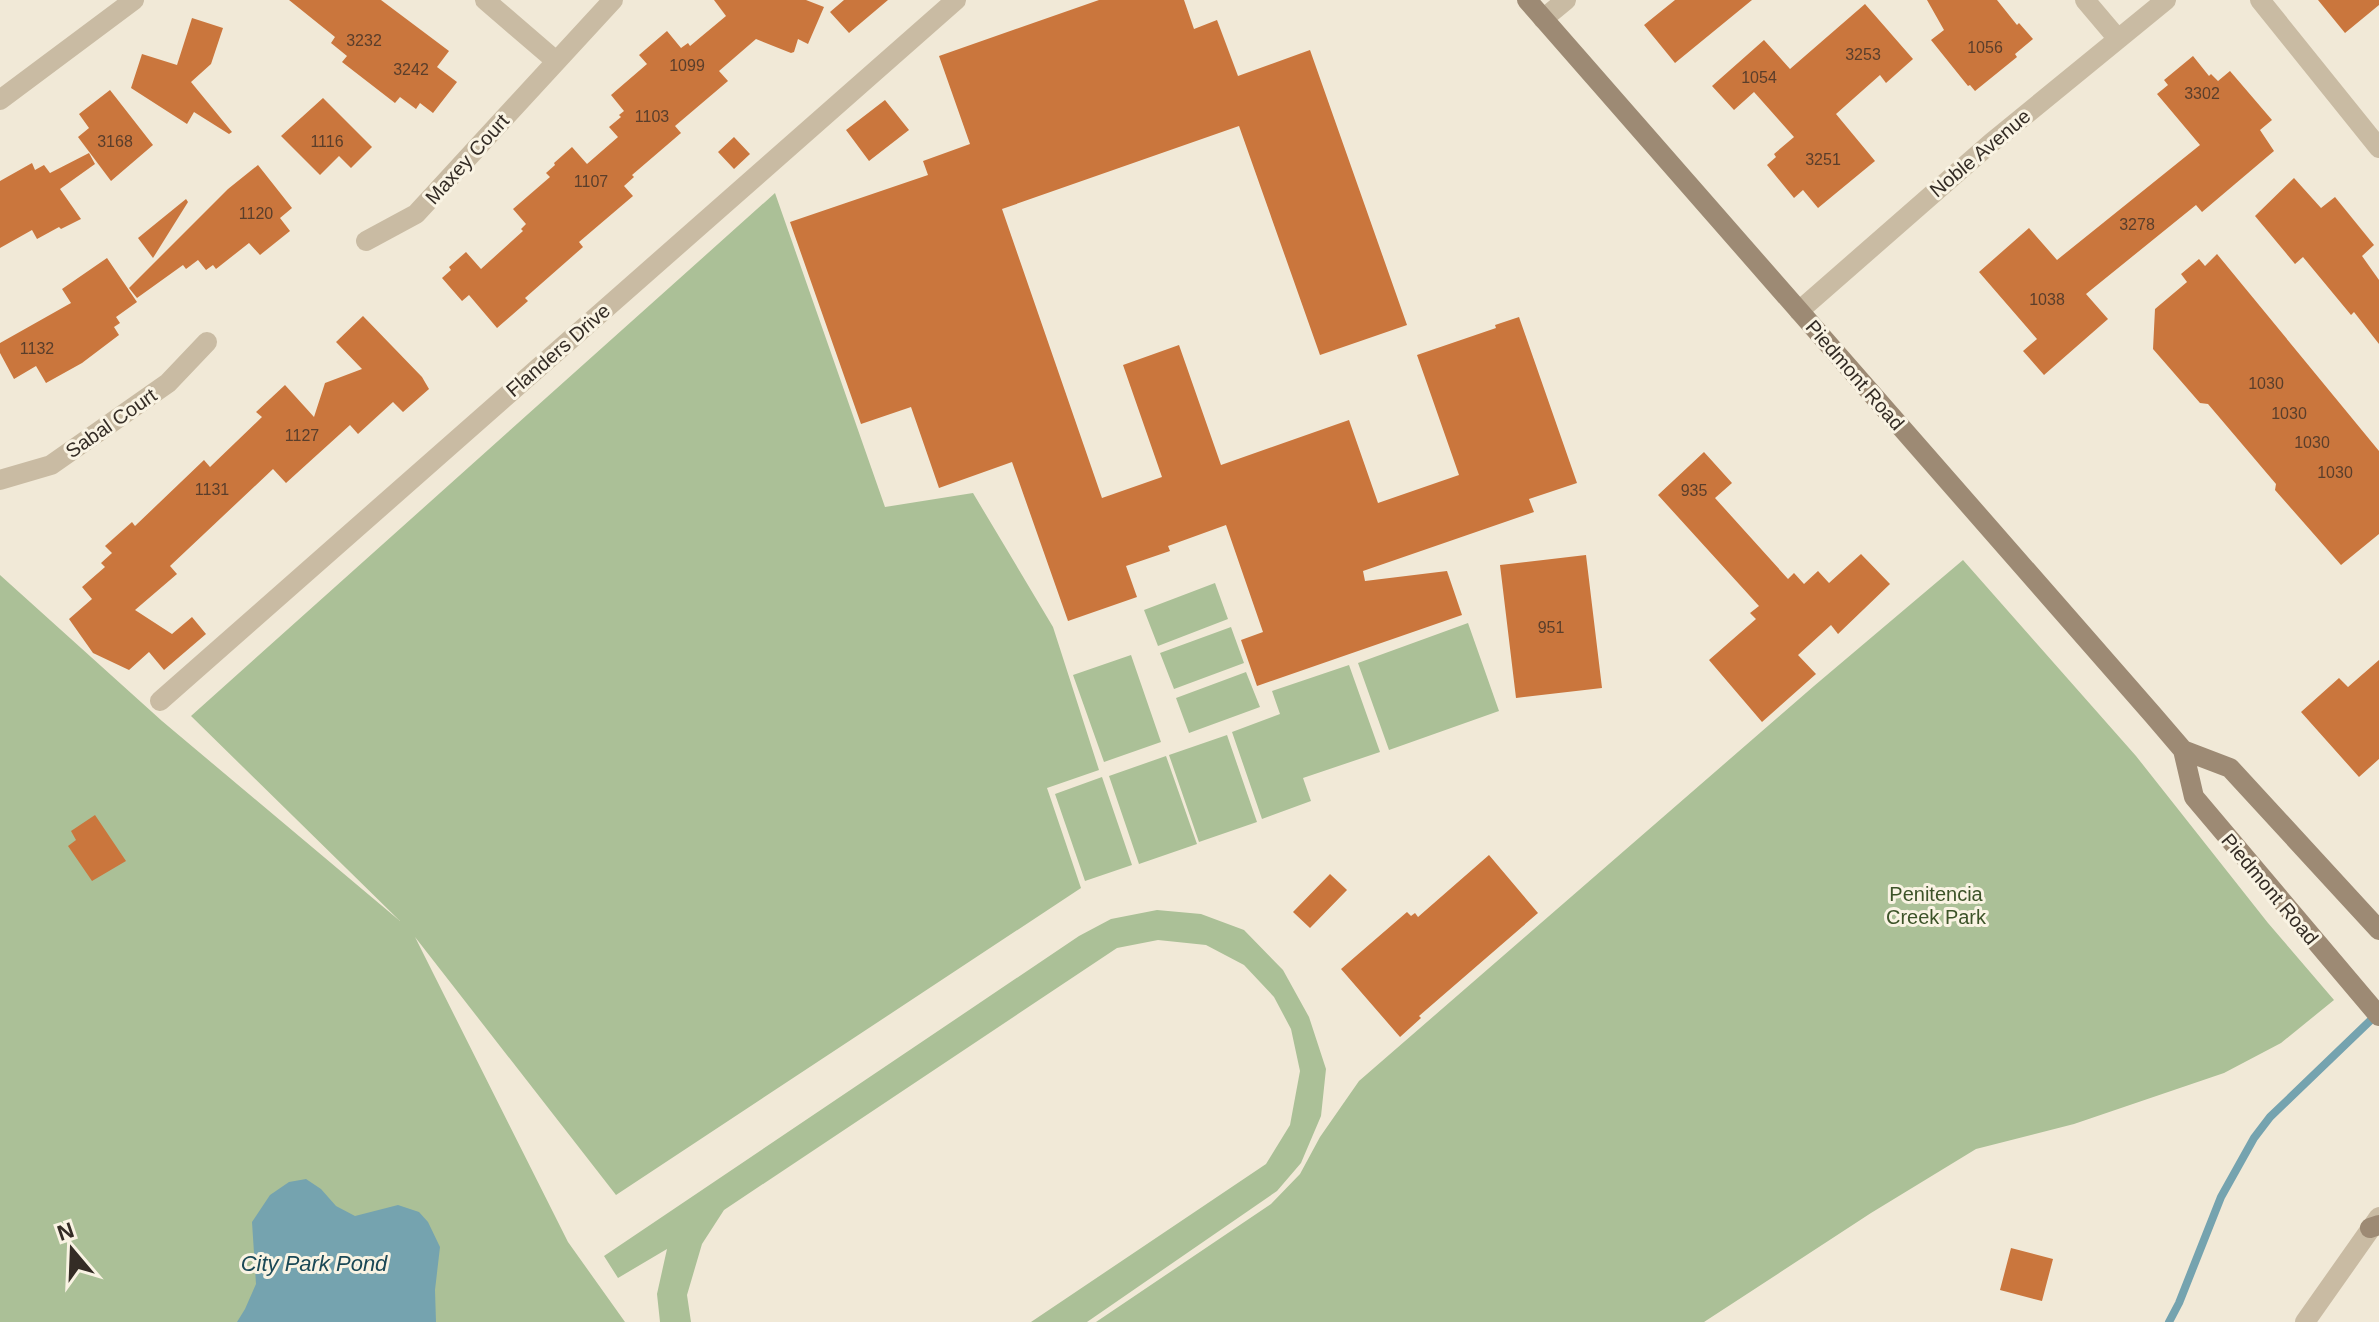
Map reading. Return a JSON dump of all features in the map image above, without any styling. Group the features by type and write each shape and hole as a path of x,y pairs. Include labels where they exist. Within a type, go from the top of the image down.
{"main road":[{"name":"Piedmont Road","path":"1527,0 2183,750 2230,768 2379,930"},
{"name":"Piedmont Road","path":"2183,750 2194,797 2379,1016"}],"street":[{"path":"0,100 134,0"},
{"path":"485,0 556,61"},
{"name":"Maxey Court","path":"366,241 416,214 613,0"},
{"name":"Flanders Drive","path":"160,701 956,0"},
{"path":"1543,19 1566,0"},
{"path":"2085,0 2118,39"},
{"name":"Noble Avenue","path":"1799,311 1991,143 2166,0"},
{"path":"2260,0 2379,148"},
{"name":"Sabal Court","path":"0,480 51,465 168,383 207,342"},
{"path":"2305,1322 2376,1224"}],"green space":[{"path":"775,193 885,507 973,493 1053,627 1099,770 1047,788 1081,888 616,1195 415,937 568,1242 625,1322 0,1322 0,575 162,721 400,921 191,716"},
{"name":"Penitencia Creek Park","path":"1963,560 2136,756 2268,923 2334,1000 2281,1043 2224,1073 2074,1124 1976,1149 1704,1322 1096,1322 1271,1204 1300,1174 1320,1137 1359,1081"},
{"path":"1215,583 1228,619 1158,646 1144,610"},
{"path":"1468,623 1499,711 1389,750 1358,663"},
{"path":"1231,627 1244,663 1174,689 1160,653"},
{"path":"1131,655 1161,742 1104,762 1073,675"},
{"path":"1349,665 1380,752 1303,778 1311,801 1262,819 1232,732 1280,714 1272,691"},
{"path":"1246,672 1260,707 1189,733 1176,698"},
{"path":"1227,735 1257,822 1199,842 1169,755"},
{"path":"1166,756 1197,844 1139,864 1109,776"},
{"path":"1102,777 1132,865 1085,881 1055,794"},
{"path":"1157,910 1201,914 1244,930 1283,970 1309,1017 1326,1069 1321,1116 1301,1163 1277,1191 1087,1322 1031,1322 1266,1164 1290,1125 1300,1071 1291,1029 1274,997 1244,965 1206,945 1158,940 1117,948 724,1210 702,1244 687,1295 691,1322 660,1322 657,1294 667,1249 618,1278 604,1256 1079,936 1111,919"}],"water":[{"name":"City Park Pond","path":"306,1179 321,1189 336,1206 355,1216 398,1205 419,1212 428,1222 440,1247 435,1290 436,1322 237,1322 256,1284 252,1222 270,1195 289,1182"}],"building":[{"path":"289,0 381,0 449,51 437,67 457,82 433,113 420,103 416,109 400,97 395,103 342,62 347,56 331,43 335,37"},
{"path":"714,0 806,0 824,7 808,44 798,39 791,53 756,39 719,71 728,81 675,126 681,133 632,175 634,177 624,186 633,196 579,242 583,247 525,298 528,301 497,328 469,295 462,301 442,278 451,270 449,267 466,252 481,269 523,231 521,229 526,224 513,209 550,177 546,173 554,163 572,147 587,164 618,137 609,127 624,111 611,95 647,64 639,55 667,31 681,48 688,43 690,46 726,16"},
{"path":"844,0 888,0 849,33 830,12"},
{"path":"1099,0 1184,0 1194,29 1217,20 1238,76 1310,50 1407,325 1320,355 1239,126 1002,209 1102,498 1162,477 1123,365 1179,345 1221,465 1349,420 1378,503 1459,475 1417,355 1519,317 1577,483 1529,499 1534,512 1363,571 1365,581 1447,571 1462,615 1257,686 1241,640 1263,632 1226,525 1168,546 1170,551 1126,566 1137,597 1068,621 1012,462 939,488 911,407 861,424 790,222 928,175 923,161 970,144 939,56"},
{"path":"1675,0 1752,0 1675,63 1644,25"},
{"path":"1927,0 1997,0 2033,39 2015,54 2017,57 1975,91 1931,40 1944,30"},
{"path":"2318,0 2379,0 2379,5 2345,33"},
{"path":"1865,4 1913,59 1886,83 1880,75 1836,114 1875,161 1818,208 1803,190 1794,198 1767,165 1776,157 1774,154 1794,137 1754,92 1734,110 1712,86 1764,40 1790,69"},
{"path":"192,18 223,28 211,64 191,82 232,132 229,134 194,112 187,124 131,88 142,54 177,65"},
{"path":"2193,56 2209,76 2211,74 2218,81 2230,71 2272,120 2260,130 2274,151 2202,212 2196,205 2086,294 2108,319 2044,375 2023,351 2037,339 1979,272 2029,228 2057,260 2200,145 2157,94 2168,85 2164,80"},
{"path":"110,90 153,145 111,181 78,137 89,128 79,114"},
{"path":"323,98 372,147 351,168 339,156 320,175 281,136"},
{"path":"885,100 909,130 869,161 846,130"},
{"path":"734,137 750,154 734,169 718,152"},
{"path":"89,153 95,164 60,189 81,219 37,239 32,230 0,248 0,181 32,163 35,170 44,165 50,173"},
{"path":"258,165 292,208 280,218 290,231 260,255 249,243 216,269 213,265 206,270 198,260 186,269 183,265 137,298 129,288 228,189"},
{"path":"2294,178 2321,208 2335,197 2374,245 2362,256 2379,280 2379,344 2303,257 2295,264 2255,216"},
{"path":"186,199 188,202 153,258 138,238"},
{"path":"2217,254 2379,451 2379,534 2341,565 2275,490 2276,484 2208,404 2200,403 2153,349 2155,309 2187,282 2181,274 2199,259 2205,266"},
{"path":"107,258 137,302 116,317 120,323 114,327 119,335 82,363 46,383 36,366 14,379 0,353 0,343 71,303 62,289"},
{"path":"363,316 422,377 429,389 403,412 393,402 358,434 350,425 286,483 273,469 170,566 177,574 135,610 172,634 192,617 206,634 164,670 149,652 129,670 93,653 69,619 92,599 82,587 105,567 101,563 112,553 105,546 132,522 135,526 204,460 210,467 262,417 256,412 285,385 314,417 325,383 362,369 336,342"},
{"path":"1704,452 1732,483 1715,498 1788,579 1794,573 1804,584 1818,571 1829,583 1861,554 1890,584 1838,634 1831,625 1798,655 1816,674 1762,722 1709,660 1756,619 1750,613 1759,606 1658,495"},
{"path":"1586,555 1602,688 1516,698 1500,565"},
{"path":"2379,660 2379,759 2359,777 2301,712 2339,678 2348,687"},
{"path":"95,815 126,861 92,881 68,846 76,840 71,831"},
{"path":"1489,855 1538,913 1419,1016 1421,1018 1400,1037 1341,969 1407,912 1411,916 1415,913 1418,917"},
{"path":"1330,874 1347,890 1310,928 1293,912"},
{"path":"2011,1248 2053,1259 2042,1301 2000,1290"}],"waterway":[{"path":"2169,1322 2221,1197 2254,1138 2270,1117 2375,1016"}]}
